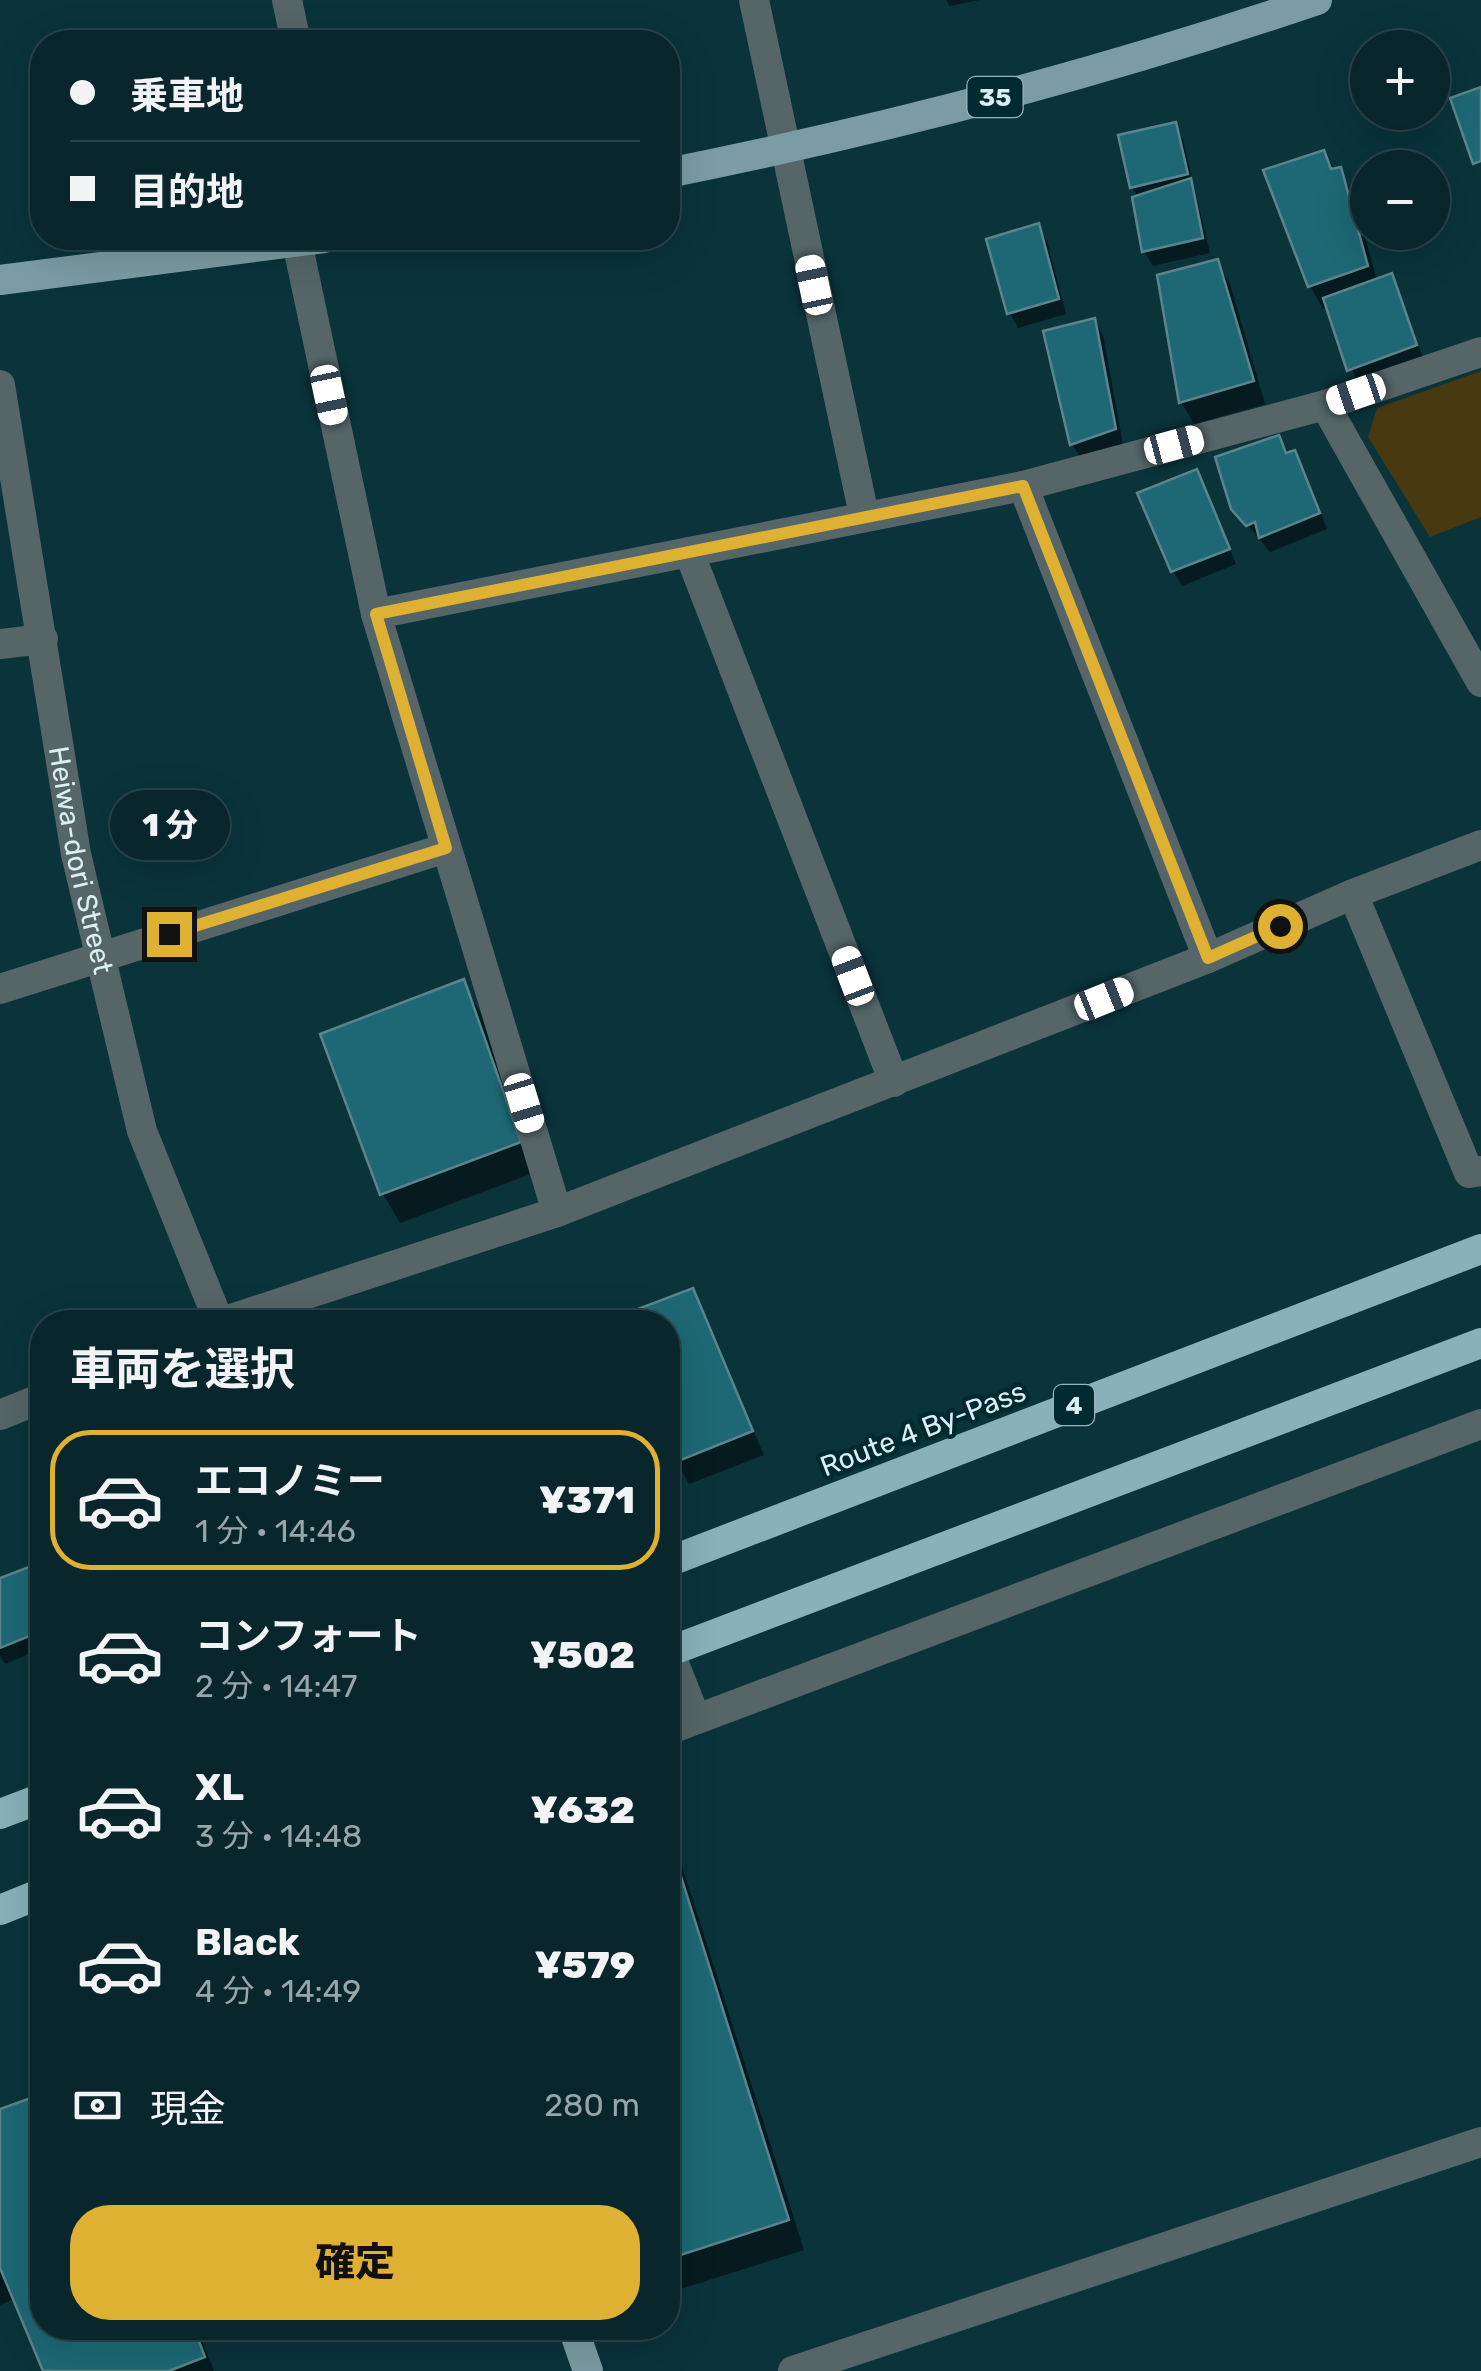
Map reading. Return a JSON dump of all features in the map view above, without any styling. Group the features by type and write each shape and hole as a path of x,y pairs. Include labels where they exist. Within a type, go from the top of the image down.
{"highway":[{"name":"Route 4 By-Pass","path":"680,1557 1481,1249"},
{"path":"680,1646 1481,1344"},
{"path":"0,1814 30,1803"},
{"path":"0,1910 30,1899"}],"main road":[{"name":"35","path":"680,172 786,150 1070,78 1317,0"},
{"path":"0,280 232,250"},
{"path":"578,2340 588,2371"}],"street":[{"path":"287,0 293,30"},
{"path":"754,0 864,515"},
{"path":"312,250 376,614 557,1212"},
{"path":"376,614 1023,486 1326,405 1481,352"},
{"name":"Heiwa-dori Street","path":"0,385 76,854 142,1131 216,1310"},
{"path":"1326,405 1481,682"},
{"path":"1023,486 1208,958"},
{"path":"689,552 894,1082"},
{"path":"0,644 44,639"},
{"path":"258,1310 557,1212 1208,958 1353,894 1481,846"},
{"path":"0,989 446,848"},
{"path":"1353,894 1469,1173 1481,1170"},
{"path":"0,1415 30,1403"},
{"path":"682,1725 1481,1424"},
{"path":"793,2371 1481,2142"}],"shaded area":[{"path":"1481,371 1481,517 1430,537 1368,437 1377,408"}],"building":[{"path":"1481,87 1481,161 1473,164 1450,98"},
{"path":"1176,122 1188,174 1130,188 1118,135"},
{"path":"1324,150 1331,169 1341,167 1350,200 1350,250 1364,250 1368,266 1308,287 1263,170"},
{"path":"1191,178 1203,238 1142,252 1132,197"},
{"path":"1039,223 1059,299 1007,314 986,239"},
{"path":"1218,259 1254,381 1179,403 1157,275"},
{"path":"1392,273 1417,345 1347,371 1323,298"},
{"path":"1095,318 1116,429 1070,445 1043,331"},
{"path":"1279,435 1286,453 1295,450 1320,513 1259,538 1255,522 1246,526 1231,509 1215,457"},
{"path":"1197,469 1230,549 1171,572 1137,493"},
{"path":"464,979 521,1142 380,1195 320,1034"},
{"path":"693,1288 753,1431 680,1460 680,1310 635,1310"},
{"path":"30,1567 30,1636 0,1648 0,1578"},
{"path":"680,1873 789,2220 680,2255"},
{"path":"30,2098 30,2340 0,2268 0,2109"},
{"path":"30,2340 199,2340 205,2357 169,2371 43,2371"}],"route":[{"path":"169,934 446,848 376,614 1023,486 1208,958 1280,926"}]}
